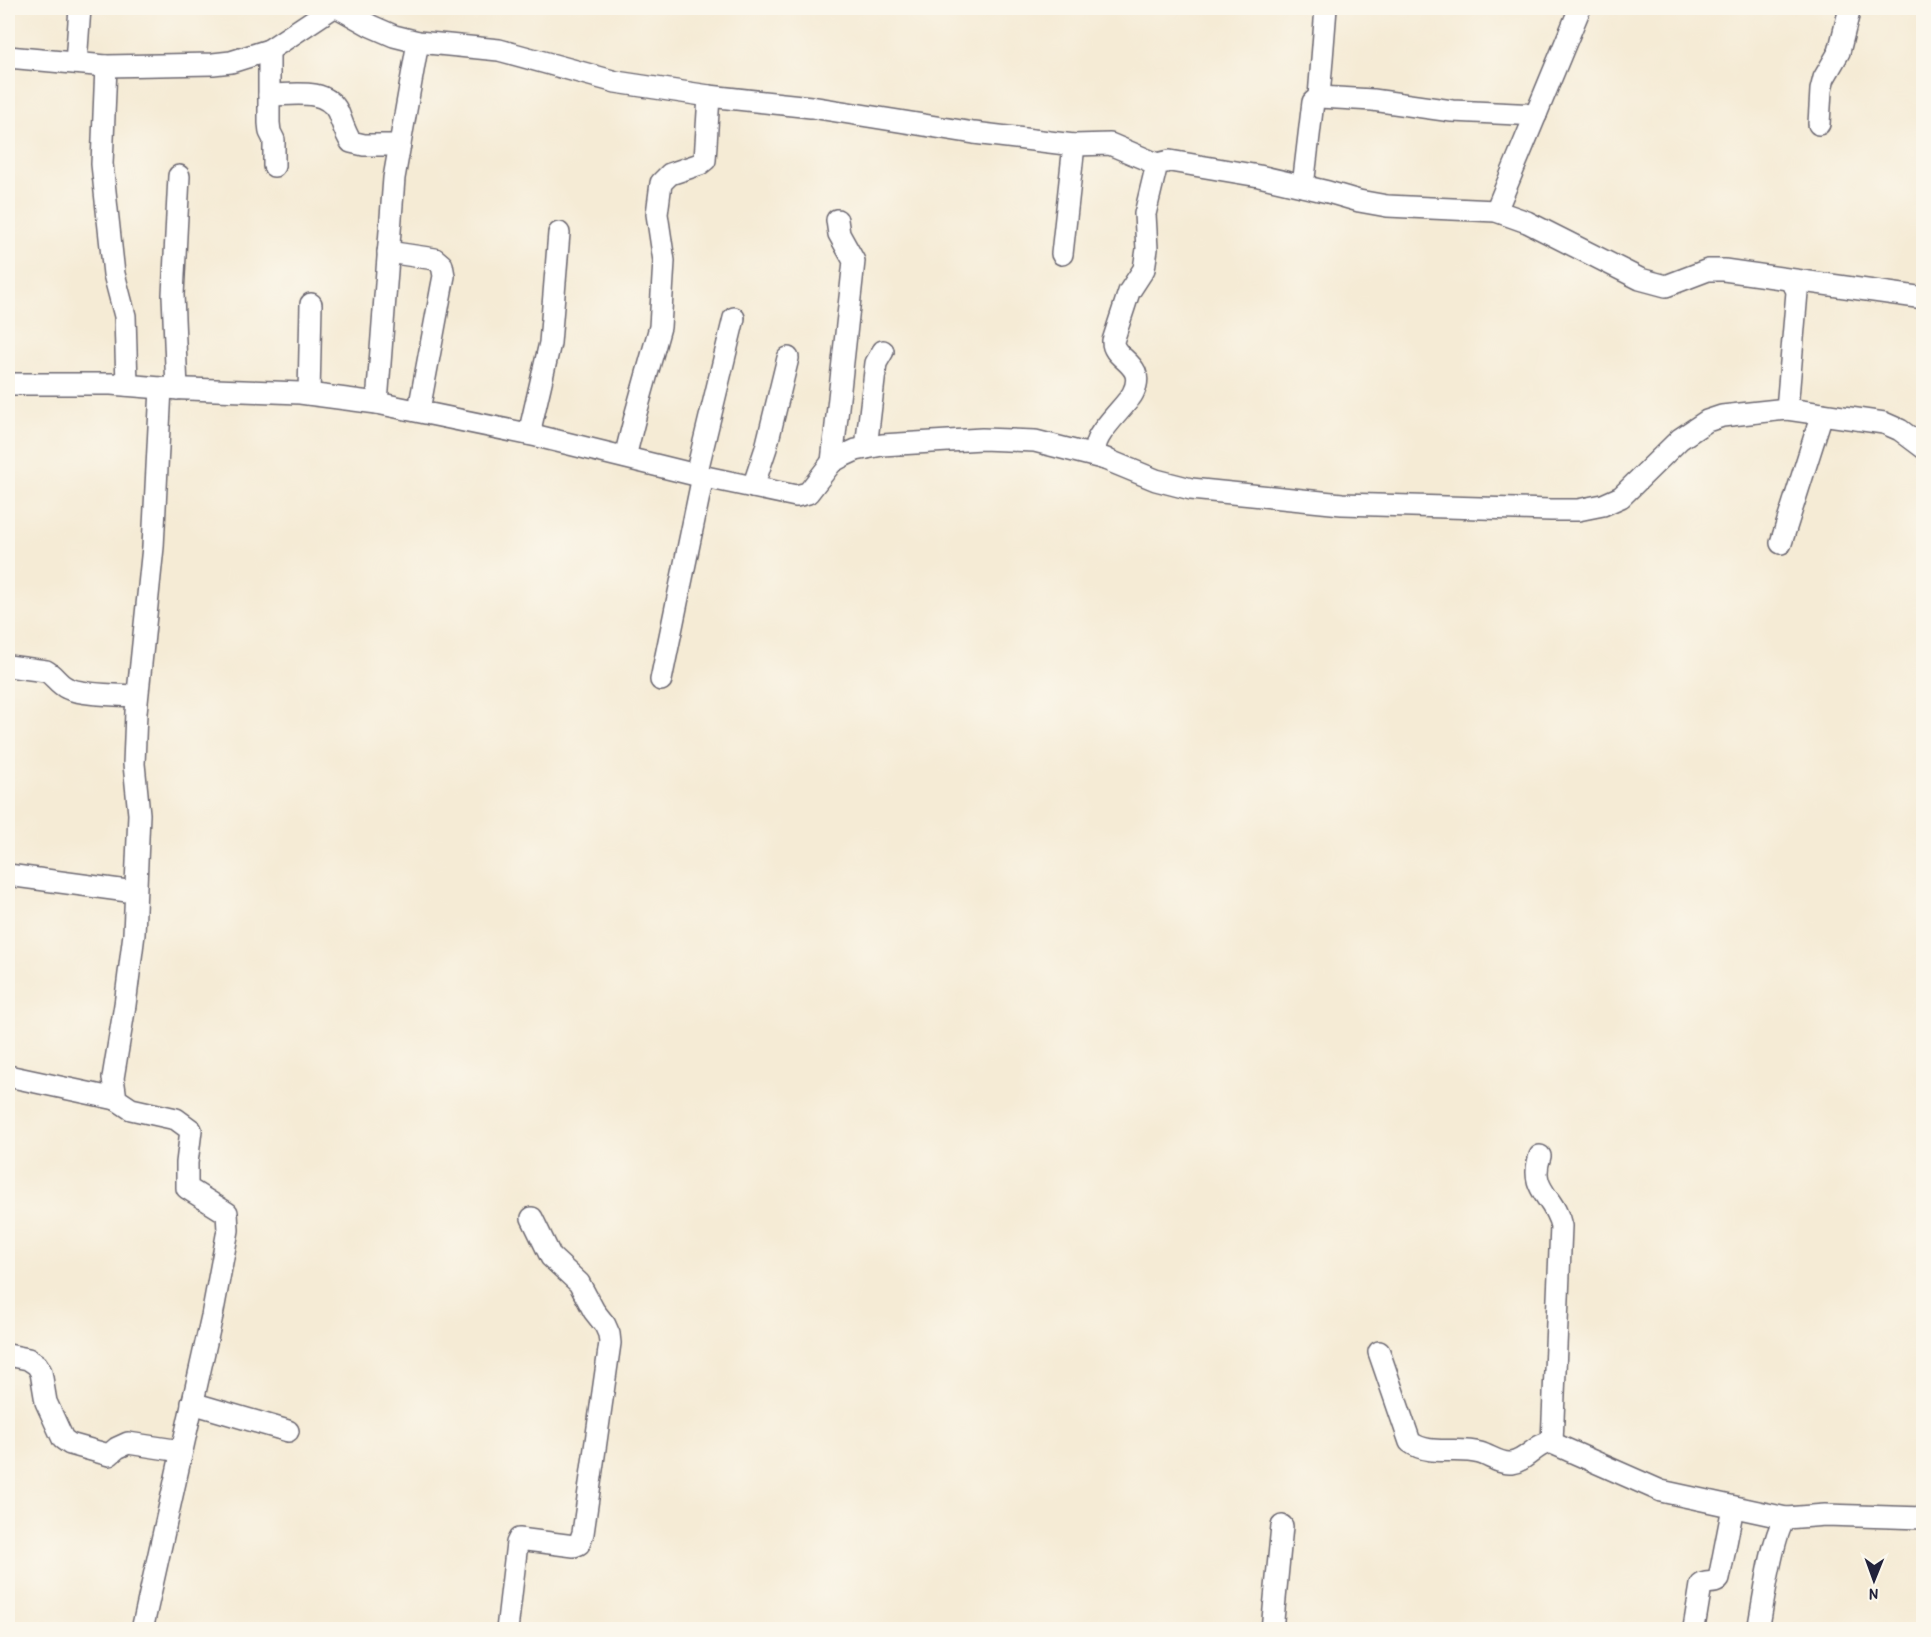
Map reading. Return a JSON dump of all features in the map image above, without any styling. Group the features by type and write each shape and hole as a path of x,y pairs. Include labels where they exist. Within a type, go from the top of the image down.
{"street":[{"path":"76,63 80,8"},
{"path":"8,57 106,66 213,64 241,59 269,50 332,8 345,11 370,26 394,36 418,42 499,50 616,82 709,96 811,107 974,133 1074,144 1110,144 1157,164 1170,161 1189,163 1304,186 1387,206 1496,212 1527,222 1640,279 1659,285 1674,284 1693,274 1708,270 1741,272 1923,298"},
{"path":"1304,186 1312,110 1314,102 1319,97 1326,8"},
{"path":"1496,212 1580,8"},
{"path":"1819,124 1824,78 1839,52 1850,8"},
{"path":"377,402 393,178 418,42"},
{"path":"269,50 269,123 274,140 274,166"},
{"path":"106,66 102,164 114,274 125,316 127,385"},
{"path":"269,94 320,95 332,103 337,110 351,142 364,145 399,145"},
{"path":"626,458 636,412 660,327 664,261 657,214 661,183 670,174 705,160 709,96"},
{"path":"1319,97 1373,100 1452,111 1536,115"},
{"path":"1062,254 1074,144"},
{"path":"1157,164 1145,214 1147,249 1144,269 1129,292 1113,341 1117,352 1132,365 1136,384 1133,394 1095,444 1095,454 1156,480 1191,489 1342,504 1578,510 1603,505 1621,497 1680,439 1707,421 1722,416 1786,409 1884,423 1900,430 1923,448"},
{"path":"116,1099 113,1078 126,1005 134,934 138,814 134,764 137,696 169,388 179,176"},
{"path":"832,462 854,261 839,234 837,220"},
{"path":"529,434 550,343 559,233"},
{"path":"388,252 435,259 442,266 444,276 419,410"},
{"path":"1786,409 1797,292 1789,280"},
{"path":"309,394 311,304"},
{"path":"661,680 699,476 734,318"},
{"path":"866,448 876,363 883,351"},
{"path":"753,487 766,448 788,358"},
{"path":"8,384 127,385 309,394 377,402 529,434 699,476 802,496 808,493 832,462 866,448 882,445 982,439 1035,441 1106,459"},
{"path":"1780,543 1822,414"},
{"path":"8,666 46,670 73,691 137,696"},
{"path":"8,875 135,892"},
{"path":"8,1076 116,1099 131,1109 176,1119 191,1130 187,1188 227,1213 228,1230 142,1629"},
{"path":"1540,1156 1535,1168 1538,1186 1555,1210 1561,1226 1552,1443"},
{"path":"507,1629 519,1539 574,1545 579,1544 583,1533 610,1343 605,1325 594,1311 579,1282 551,1257 531,1218"},
{"path":"1379,1352 1410,1442 1415,1446 1434,1450 1469,1451 1502,1462 1514,1463 1532,1454 1546,1442 1661,1491 1786,1518 1824,1515 1923,1518"},
{"path":"8,1355 28,1359 37,1365 41,1372 46,1402 63,1439 70,1444 109,1455 128,1443 181,1451"},
{"path":"192,1402 288,1431"},
{"path":"1694,1628 1701,1586 1704,1582 1716,1582 1719,1579 1734,1507"},
{"path":"1758,1629 1774,1546 1779,1528 1786,1518"},
{"path":"1272,1629 1282,1526"}]}
